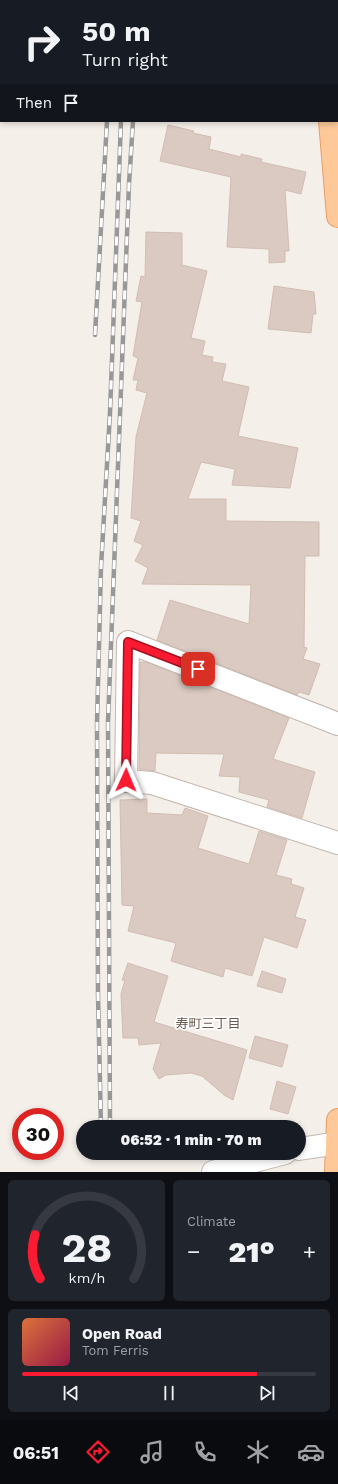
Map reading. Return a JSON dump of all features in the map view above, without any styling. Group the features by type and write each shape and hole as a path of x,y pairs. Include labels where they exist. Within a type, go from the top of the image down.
{"main road":[{"path":"330,122 338,216"},
{"path":"336,1172 338,1120"}],"street":[{"path":"338,724 128,642 126,780 152,783 338,843"},
{"path":"306,1148 338,1143"},
{"path":"213,1172 258,1160"}],"building":[{"path":"168,125 194,131 193,133 211,137 209,149 241,157 241,154 262,159 261,162 306,172 301,194 285,190 289,251 285,251 285,262 269,263 269,249 227,247 231,177 160,161"},
{"path":"146,232 182,233 182,265 207,271 191,338 205,341 202,355 213,357 212,362 226,364 222,381 249,387 238,436 298,448 290,488 232,485 235,469 201,462 188,499 226,499 226,521 319,522 319,556 305,556 304,647 307,648 303,659 320,664 309,695 299,692 297,695 157,640 170,600 249,624 251,585 142,584 148,568 135,561 143,545 134,541 141,521 131,518 136,437 147,393 136,390 138,380 133,380 138,358 133,356 142,302 136,301 141,276 145,277"},
{"path":"274,286 314,292 316,314 313,314 311,333 268,329"},
{"path":"140,662 146,662 289,718 273,759 315,772 302,818 267,807 269,800 239,792 240,777 219,776 224,754 156,753 155,771 139,769"},
{"path":"147,799 147,813 182,815 185,808 208,816 198,848 249,864 259,831 287,840 276,875 292,879 291,884 304,888 295,917 306,920 297,948 264,937 252,976 225,968 223,977 171,961 176,943 128,931 134,906 122,905 120,800"},
{"path":"128,963 168,976 154,1022 247,1050 233,1100 224,1095 202,1076 191,1073 166,1075 159,1079 153,1069 161,1043 139,1045 138,1038 123,1038 121,994 125,980 122,980"},
{"path":"262,971 286,979 282,993 257,986"},
{"path":"255,1036 288,1045 282,1067 249,1058"},
{"path":"277,1081 296,1087 288,1114 270,1109"}],"railway":[{"path":"95,335 107,122"},
{"path":"101,1120 98,995 97,723 101,567 110,413 121,122"},
{"path":"110,1120 108,722 129,184 133,122"}],"district":[{"name":"寿町三丁目","path":"208,1023"}],"route":[{"path":"126,780 128,642 198,669"}]}
